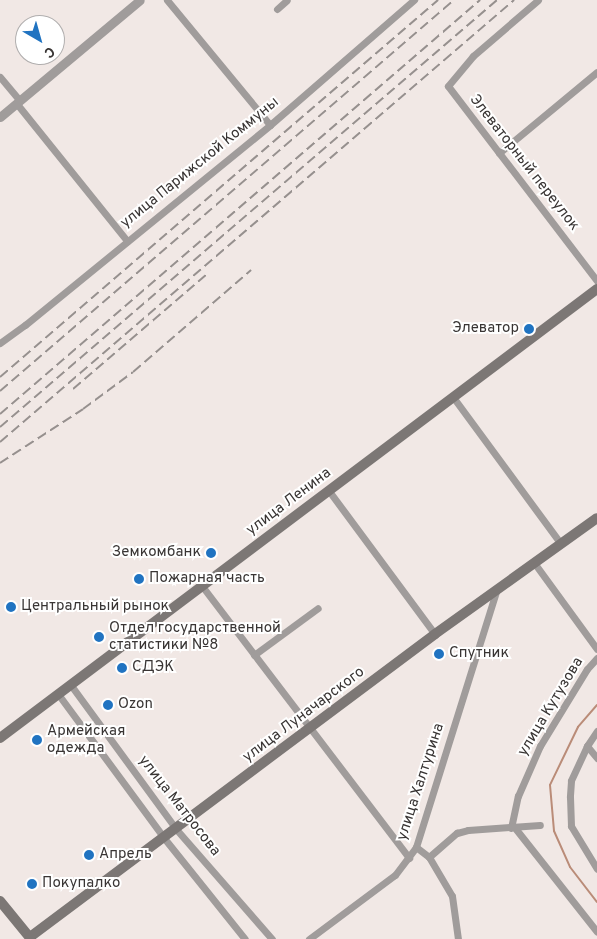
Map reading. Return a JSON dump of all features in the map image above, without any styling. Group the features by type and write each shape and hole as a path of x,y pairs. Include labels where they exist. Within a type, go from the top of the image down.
{"main road":[{"name":"улица Ленина","path":"0,738 453,397 596,293"},
{"name":"улица Луначарского","path":"30,938 310,730 435,634 597,518"},
{"path":"0,901 30,938"}],"street":[{"path":"0,117 140,0"},
{"path":"167,0 270,125"},
{"path":"277,9 287,0"},
{"name":"улица Парижской Коммуны","path":"0,343 25,325 270,125 414,0"},
{"name":"Элеваторный переулок","path":"538,0 473,56 448,86 597,281"},
{"path":"499,153 597,72"},
{"path":"0,76 18,102 127,241"},
{"path":"453,397 561,544"},
{"path":"328,492 435,634"},
{"path":"534,564 597,649"},
{"path":"202,586 409,858"},
{"name":"улица Халтурина","path":"315,938 395,875 416,847 496,592"},
{"path":"254,655 318,608"},
{"name":"улица Кутузова","path":"513,828 518,796 540,746 587,670 597,658"},
{"name":"улица Матросова","path":"70,684 176,829 272,939"},
{"name":"улица Матросова","path":"58,694 164,838 245,939"},
{"path":"597,731 587,746 571,781 572,826 597,869"},
{"path":"587,746 597,758"},
{"path":"429,857 457,833 468,830 540,826"},
{"path":"513,828 597,932"},
{"path":"416,847 429,857 452,896 458,939"}],"waterway":[{"path":"597,705 578,727 550,785 554,831 570,867 597,902"}],"railway":[{"path":"0,377 438,0"},
{"path":"0,391 454,0"},
{"path":"0,414 480,0"},
{"path":"0,427 497,0"},
{"path":"0,442 514,0"},
{"path":"0,463 83,409 133,372 251,270"},
{"path":"73,389 206,275"}],"place":[{"name":"Элеватор","path":"529,329"},
{"name":"Земкомбанк","path":"211,553"},
{"name":"Пожарная часть","path":"139,579"},
{"name":"Центральный рынок","path":"11,607"},
{"name":"Отдел государственной статистики №8","path":"99,637"},
{"name":"Спутник","path":"439,654"},
{"name":"СДЭК","path":"122,668"},
{"name":"Ozon","path":"108,705"},
{"name":"Армейская одежда","path":"37,740"},
{"name":"Апрель","path":"89,855"},
{"name":"Покупалко","path":"32,884"}]}
